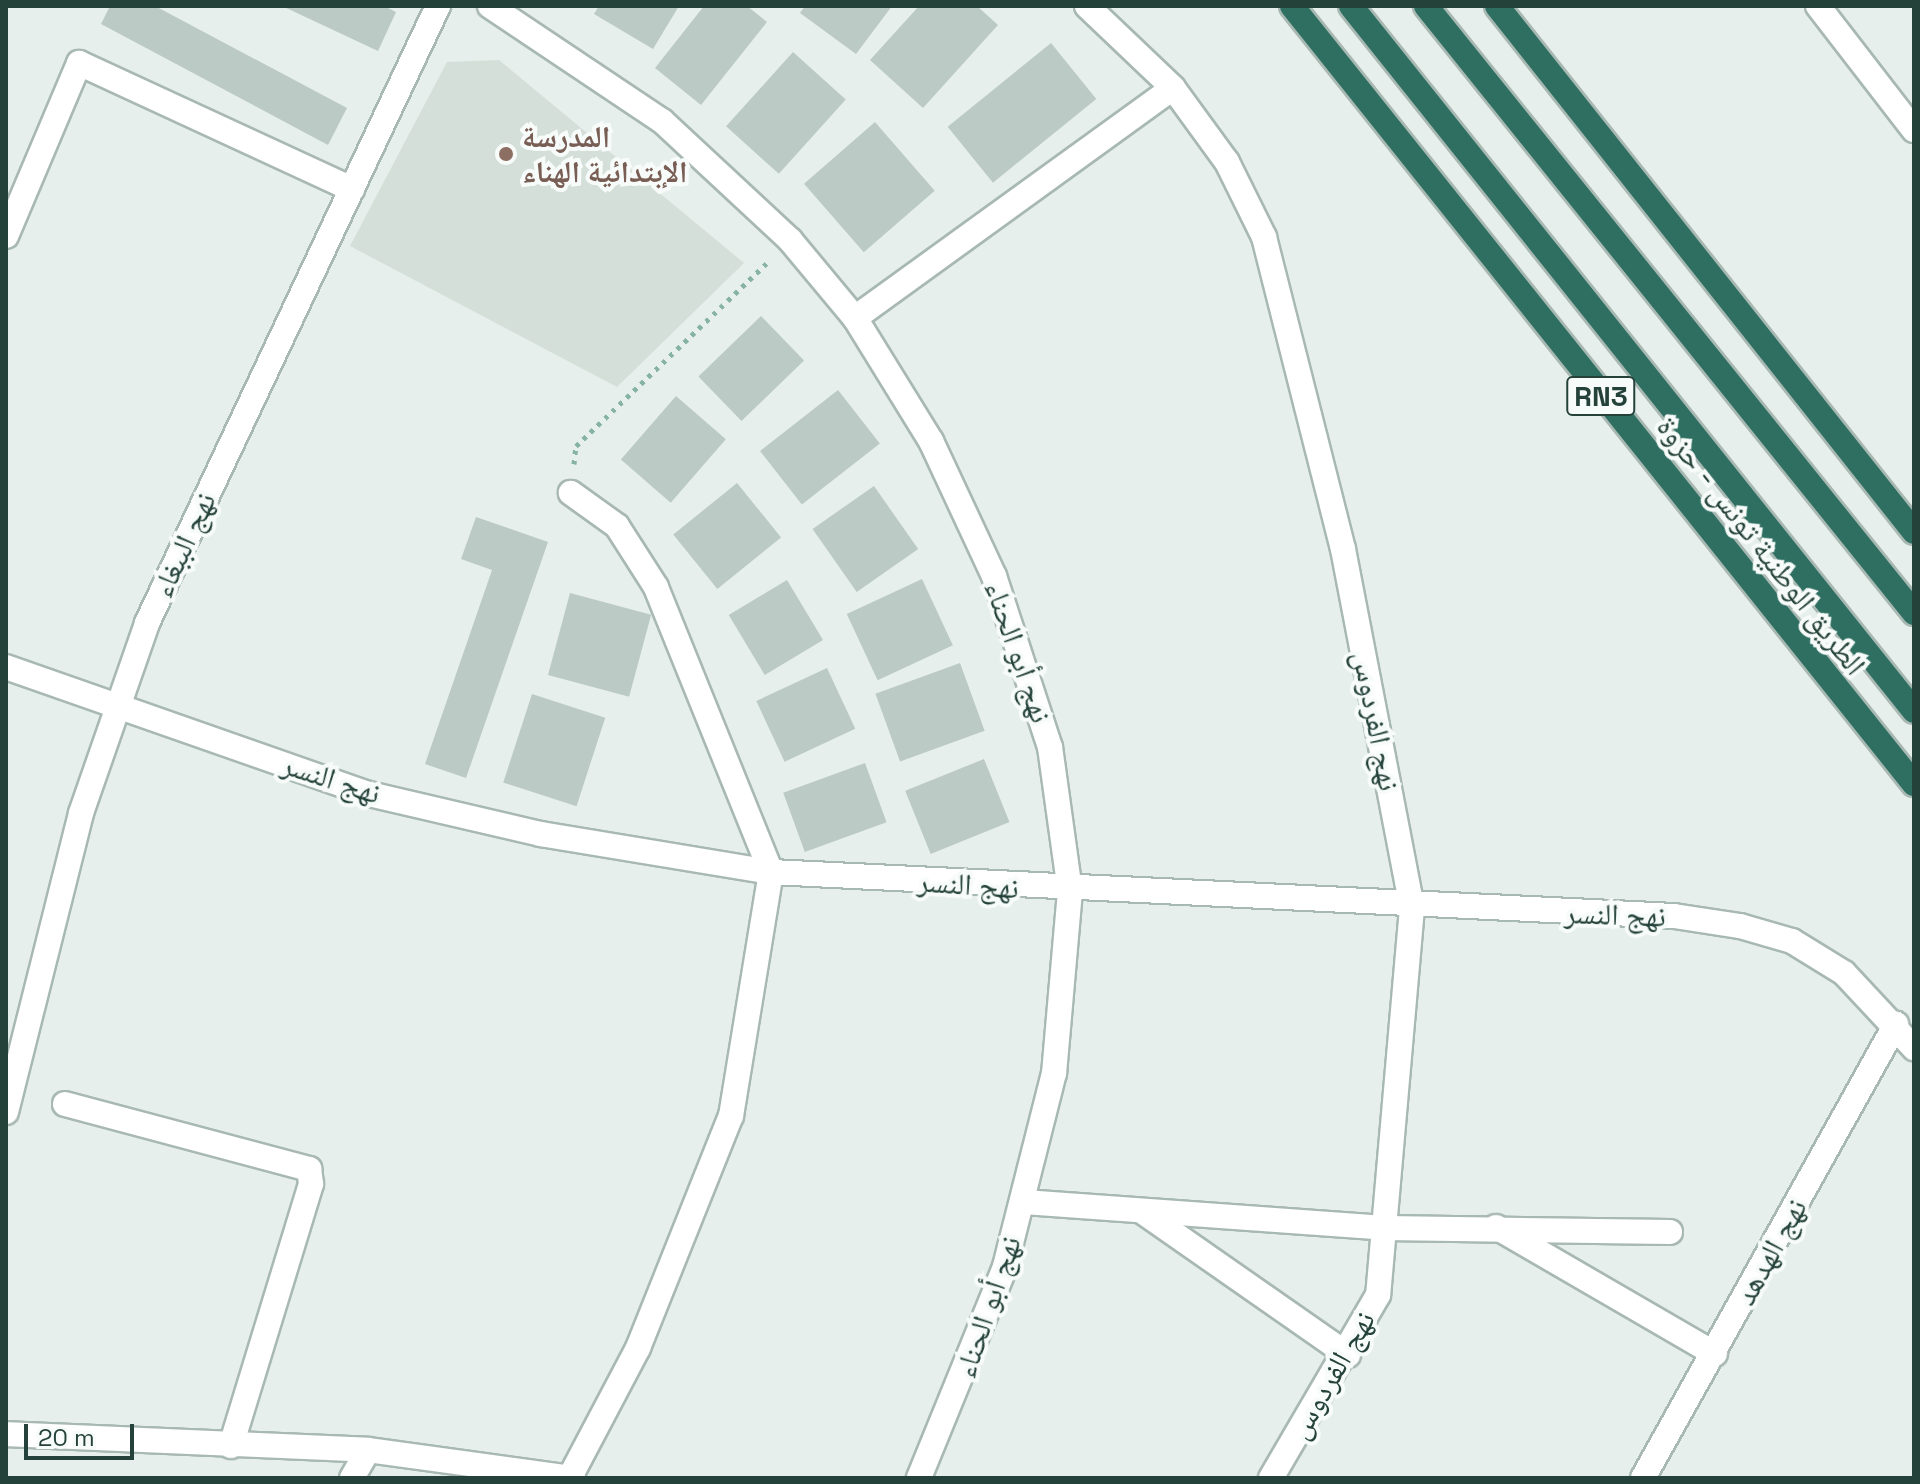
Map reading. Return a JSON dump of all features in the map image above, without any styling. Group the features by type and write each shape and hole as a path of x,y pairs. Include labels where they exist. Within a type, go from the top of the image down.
{"highway":[{"name":"الطريق الوطنية تونس - حزوة","path":"1292,6 1914,784"},
{"path":"1351,6 1914,711"},
{"path":"1426,6 1914,613"},
{"path":"1497,6 1914,532"}],"street":[{"name":"نهج الببغاء","path":"6,1112 81,813 147,623 438,6"},
{"name":"نهج أبو الحناء","path":"490,6 662,121 790,240 855,318 931,441 994,576 1050,747 1070,891 1054,1073 1024,1202 952,1410 919,1478"},
{"name":"نهج الفردوس","path":"1087,6 1173,88 1249,202 1282,294 1343,549 1412,908 1378,1295 1348,1355 1271,1478"},
{"path":"1818,6 1914,130"},
{"path":"6,236 79,63 352,189"},
{"path":"855,318 1173,88"},
{"path":"6,1434 368,1450 572,1478 638,1348 731,1116 771,872 656,587 617,526 571,493"},
{"name":"نهج النسر","path":"6,667 369,794 541,834 771,872 1412,908 1674,916 1740,926 1792,941 1844,973 1896,1024 1914,1048"},
{"name":"نهج الهدهد","path":"1643,1478 1715,1354 1896,1024"},
{"path":"65,1104 309,1169 311,1184 231,1446"},
{"path":"1024,1202 1385,1228 1494,1226 1670,1232"},
{"path":"1142,1211 1348,1355"},
{"path":"1494,1226 1715,1354"},
{"path":"352,1478 368,1450"}],"path":[{"path":"571,493 576,446 790,240"}],"shaded area":[{"name":"المدرسة الإبتدائية الهناء","path":"499,60 744,263 617,387 350,246 447,62"}],"building":[{"path":"110,6 155,6 347,108 328,145 101,24"},
{"path":"282,6 384,6 396,12 378,51"},
{"path":"599,6 679,6 653,49 594,14"},
{"path":"704,6 747,6 767,22 701,105 655,68"},
{"path":"805,6 892,6 856,54 800,13"},
{"path":"919,6 977,6 998,25 923,108 870,60"},
{"path":"1051,43 1096,99 993,183 948,127"},
{"path":"793,52 846,100 779,174 726,126"},
{"path":"875,122 935,191 864,252 804,184"},
{"path":"761,316 804,361 741,421 698,376"},
{"path":"838,390 880,444 802,505 760,451"},
{"path":"676,396 726,439 671,503 621,459"},
{"path":"737,483 781,537 717,589 673,535"},
{"path":"874,486 918,549 857,592 813,529"},
{"path":"476,517 548,542 466,778 425,764 492,570 461,559"},
{"path":"922,579 953,645 878,680 847,614"},
{"path":"787,580 823,640 765,675 729,615"},
{"path":"570,593 651,615 629,697 548,675"},
{"path":"960,663 985,731 900,761 875,694"},
{"path":"827,668 855,729 785,762 756,701"},
{"path":"532,694 605,718 576,806 503,782"},
{"path":"984,759 1009,822 931,854 905,791"},
{"path":"865,763 887,822 805,852 783,793"}],"place":[{"name":"المدرسة الإبتدائية الهناء","path":"506,154"}]}
